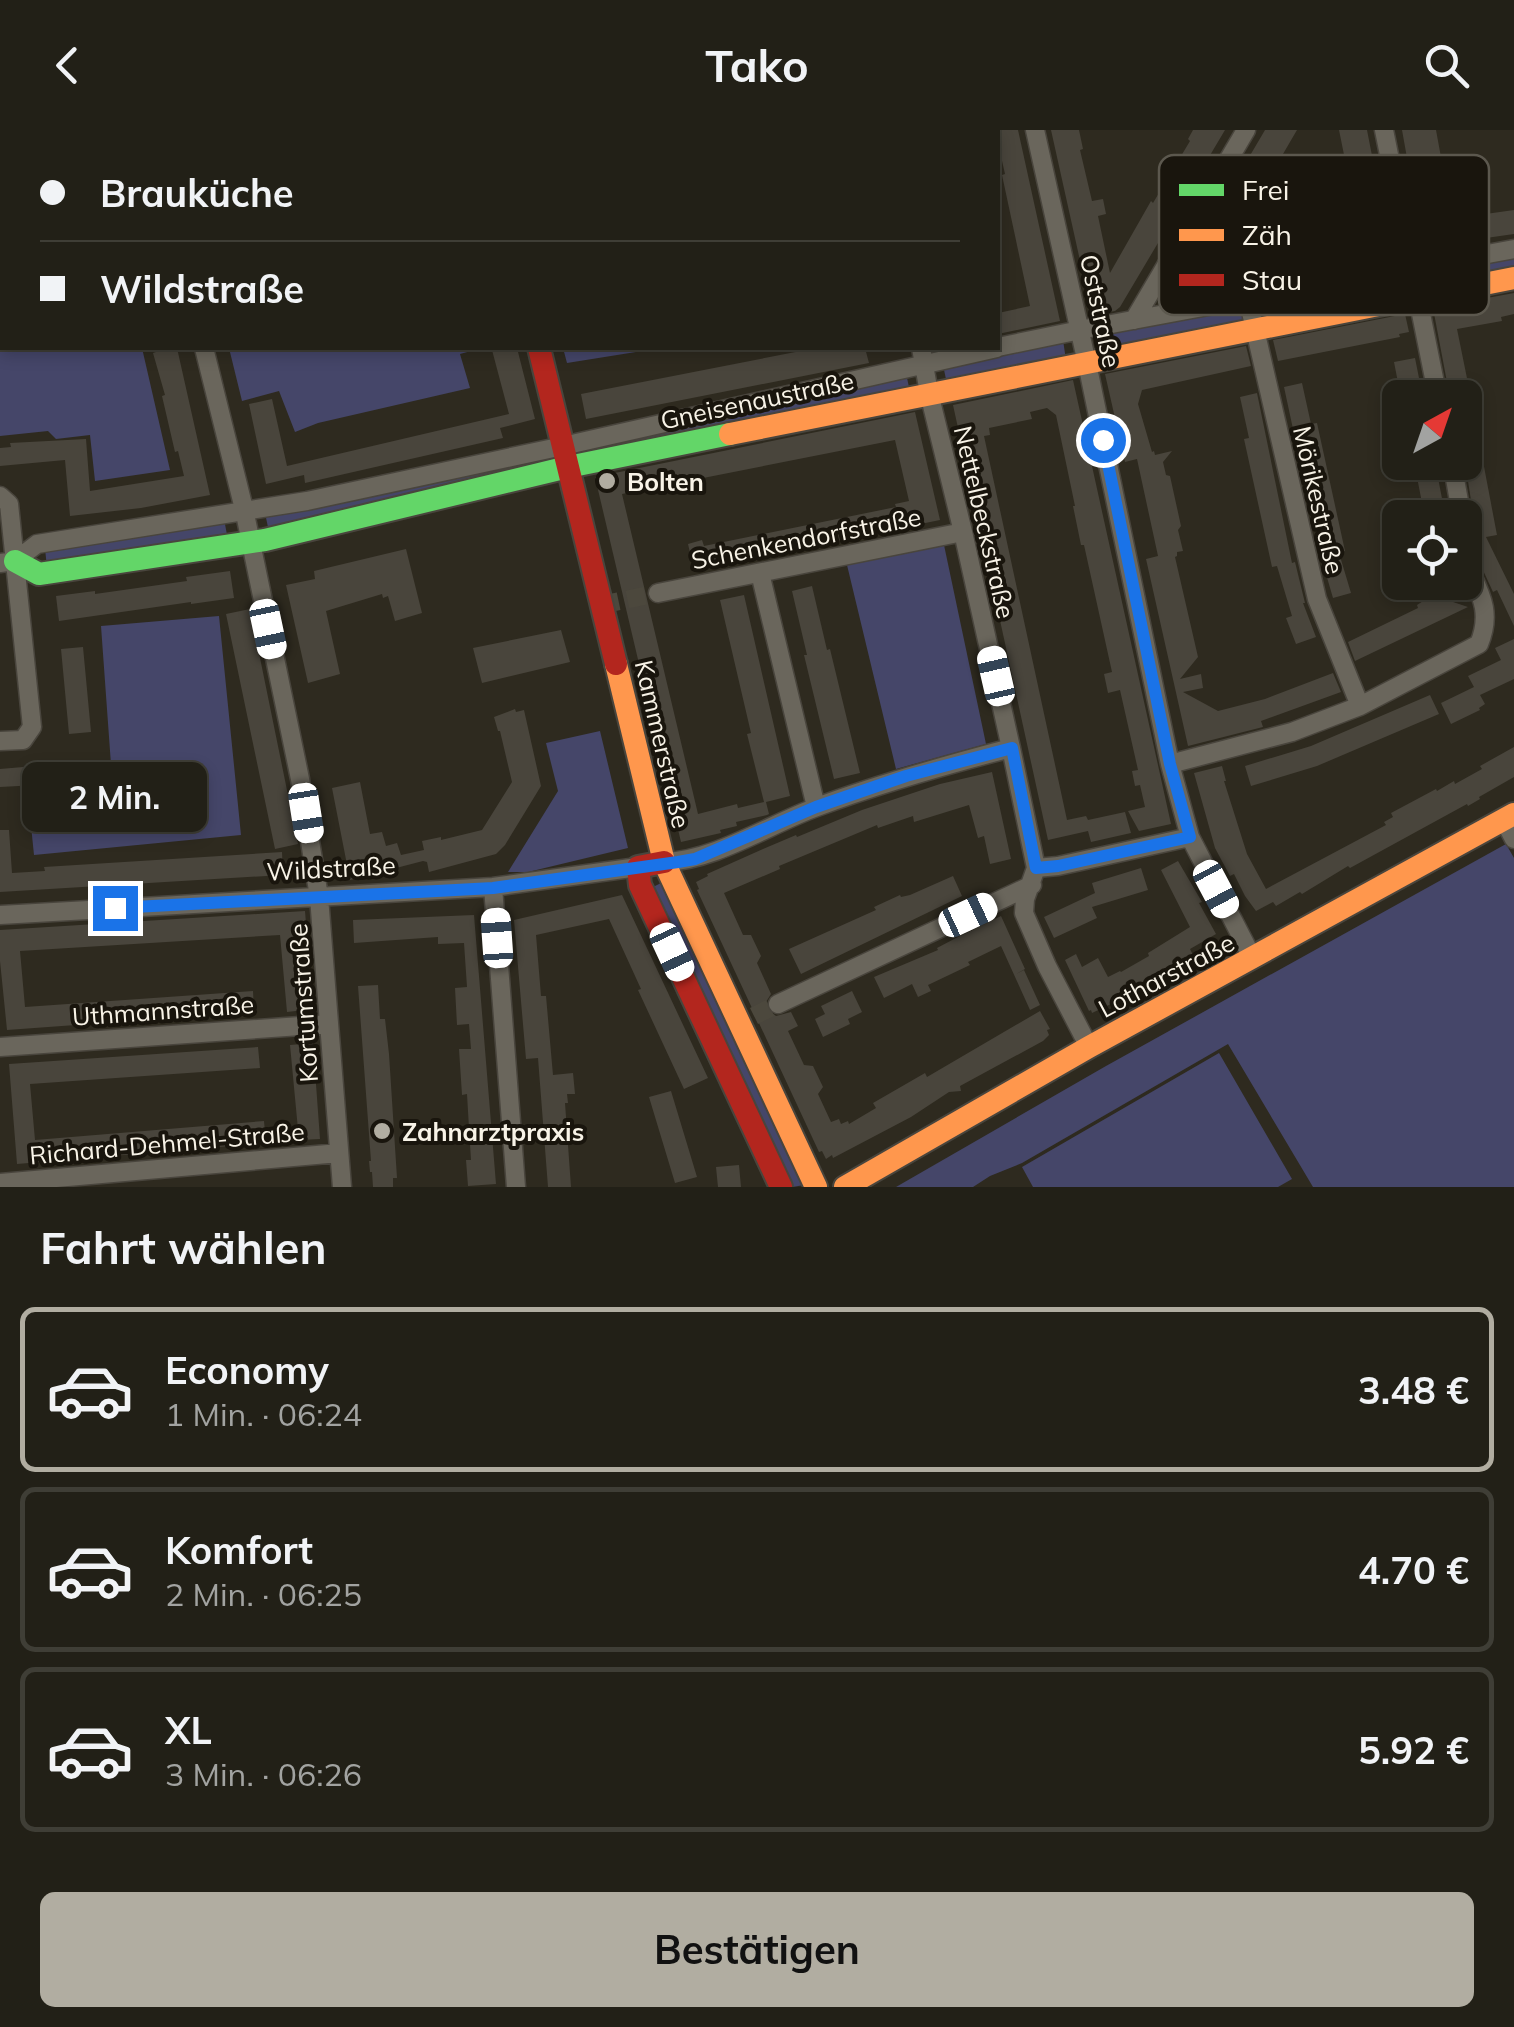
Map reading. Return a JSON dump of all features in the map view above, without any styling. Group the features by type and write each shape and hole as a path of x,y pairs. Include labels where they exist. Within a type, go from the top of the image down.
{"street":[{"name":"Oststraße","path":"1035,130 1170,764 1190,837 1254,959"},
{"path":"1231,155 1246,130"},
{"path":"1384,130 1389,155"},
{"name":"Gneisenaustraße","path":"1489,253 1514,248"},
{"path":"1134,320 1159,278"},
{"name":"Gneisenaustraße","path":"1489,283 1514,278"},
{"name":"Gneisenaustraße","path":"1000,347 1161,315"},
{"name":"Mörikestraße","path":"1251,315 1317,599 1360,706"},
{"name":"Gneisenaustraße","path":"8,562 36,544 929,393 1320,315"},
{"path":"1420,315 1434,380"},
{"name":"Kortumstraße","path":"204,350 244,509 300,779 320,897 342,1187"},
{"name":"Kammerstraße","path":"539,350 664,862 746,1020 816,1187"},
{"name":"Gneisenaustraße","path":"8,562 40,574 250,543 922,355 976,350"},
{"name":"Nettelbeckstraße","path":"922,355 1012,748 1034,876 1024,912 1089,1047"},
{"path":"0,496 9,504 8,562 32,727 23,740 0,742"},
{"name":"Schenkendorfstraße","path":"658,593 964,532"},
{"path":"760,573 816,807"},
{"path":"1170,764 1292,732 1360,706 1479,644 1486,627 1482,599"},
{"path":"664,862 695,859 816,807 906,776 1012,748"},
{"name":"Lotharstraße","path":"846,1187 1089,1047 1511,824"},
{"path":"778,1004 1058,866 1190,837"},
{"name":"Wildstraße","path":"0,915 493,888 664,862"},
{"path":"638,867 640,885 781,1187"},
{"path":"493,888 516,1187"},
{"name":"Uthmannstraße","path":"0,1047 329,1024"},
{"name":"Richard-Dehmel-Straße","path":"0,1184 339,1153"}],"shaded area":[{"path":"1514,255 1514,273 1489,277 1489,259"},
{"path":"1194,315 1245,315 1246,323 1102,353 1097,333"},
{"path":"1258,315 1288,315 1259,321"},
{"path":"1063,340 1066,360 947,384 943,365"},
{"path":"0,350 142,350 170,470 95,481 90,435 56,439 48,431 0,436"},
{"path":"229,350 475,350 460,354 470,388 318,423 295,432 279,391 242,401"},
{"path":"564,350 648,350 567,363"},
{"path":"906,373 910,392 588,457 585,446"},
{"path":"544,455 547,466 269,532 265,513"},
{"path":"224,519 228,540 47,567 45,549"},
{"path":"944,545 986,744 896,769 847,565"},
{"path":"219,616 241,835 34,855 30,816 114,806 101,626"},
{"path":"600,731 628,848 528,872 508,872 558,791 546,743"},
{"path":"1506,844 1514,858 1514,1187 1313,1187 1228,1044 1022,1163 973,1187 896,1187 1106,1066"},
{"path":"665,881 809,1184 793,1187 651,888"},
{"path":"1219,1053 1292,1179 1278,1187 1033,1187 1022,1167"}],"building":[{"path":"1000,130 1018,130 1060,321 1000,334 1000,313 1030,306 1002,175 1005,174"},
{"path":"1051,130 1079,130 1092,201 1103,199 1106,214 1098,216 1110,273 1159,193 1159,241 1120,307 1098,314 1091,310"},
{"path":"1193,130 1225,130 1210,155 1182,155"},
{"path":"1265,130 1297,130 1282,155 1250,155"},
{"path":"1339,130 1367,130 1372,155 1344,155"},
{"path":"1402,130 1436,130 1441,155 1406,155"},
{"path":"1514,210 1514,234 1489,238 1489,214"},
{"path":"1514,293 1514,314 1501,317 1502,321 1457,329 1467,380 1447,380 1434,315 1489,315 1489,298"},
{"path":"1400,315 1405,315 1409,332 1278,361 1273,340"},
{"path":"1246,346 1251,366 1142,390 1138,404 1152,452 1155,455 1172,451 1163,462 1181,526 1178,530 1183,551 1175,557 1198,657 1180,679 1201,674 1203,688 1183,692 1218,711 1265,699 1333,673 1341,692 1261,721 1263,727 1188,746 1146,559 1158,556 1137,459 1125,462 1105,374"},
{"path":"177,350 210,495 70,516 65,460 0,466 0,448 11,447 10,443 86,439 90,491 184,476 162,396 165,395 153,353"},
{"path":"492,350 518,350 535,419 500,428 503,438 305,483 304,475 266,484 249,404 272,399 287,466 509,414"},
{"path":"806,350 866,350 869,363 586,419 581,394"},
{"path":"1415,358 1419,380 1398,380 1394,362"},
{"path":"1073,380 1171,824 1139,831 1128,811 1145,807 1140,785 1135,786 1132,771 1138,770 1120,690 1108,693 1104,674 1112,672 1081,545 1056,415 1047,408 1030,412 1032,419 989,428 990,435 984,436 1067,820 1125,812 1131,833 1091,842 1088,831 1048,840 953,405"},
{"path":"1302,383 1311,424 1317,423 1345,551 1339,553 1351,593 1333,598 1284,387"},
{"path":"1257,393 1292,563 1295,562 1303,603 1316,637 1296,644 1286,618 1292,616 1277,566 1272,567 1244,439 1249,438 1240,397"},
{"path":"915,412 940,520 694,570 688,544 702,540 704,546 896,507 895,504 909,501 895,440 622,494 698,814 764,802 720,600 744,595 790,796 766,802 767,815 736,822 737,826 720,830 721,833 681,842 595,477"},
{"path":"1482,456 1497,535 1486,537 1514,594 1514,626 1482,568 1482,500 1471,500 1468,480 1482,480"},
{"path":"1418,480 1438,480 1442,500 1421,500"},
{"path":"406,549 422,613 395,621 388,596 383,598 382,594 326,611 340,674 308,683 286,585 315,579 314,571"},
{"path":"230,571 234,598 59,621 56,596 187,581 186,577"},
{"path":"812,586 860,773 834,779 792,591"},
{"path":"1425,600 1452,600 1468,607 1355,661 1348,642 1418,608"},
{"path":"250,609 298,844 275,849 226,614"},
{"path":"561,630 570,662 482,683 473,648"},
{"path":"1514,639 1514,679 1480,695 1485,704 1480,710 1451,724 1441,703 1474,687 1468,676 1501,660 1495,648"},
{"path":"83,647 91,732 69,734 61,649"},
{"path":"1430,695 1439,714 1317,766 1251,786 1245,766 1311,746"},
{"path":"515,709 524,710 541,786 505,845 496,854 429,872 427,862 423,861 350,880 332,788 360,782 370,834 382,832 386,846 397,843 401,855 424,850 422,841 482,830 512,782 494,717"},
{"path":"1514,747 1514,777 1480,799 1348,866 1302,894 1256,911 1215,848 1194,773 1222,766 1247,854 1266,889 1386,825 1384,822 1393,817 1391,813 1436,789 1454,781 1455,784"},
{"path":"93,761 94,782 0,787 0,769"},
{"path":"992,772 1011,859 990,864 984,836 978,838 969,805 914,822 913,816 878,828 877,825 724,893 743,935 751,935 761,956 757,963 771,994 766,1008 776,1016 791,1012 798,1026 788,1031 804,1065 813,1066 823,1087 818,1094 831,1122 839,1119 841,1124 849,1124 876,1108 873,1103 925,1073 927,1077 1040,1011 1050,1029 1043,1041 960,1086 961,1091 949,1092 911,1117 826,1159 819,1152 696,882 763,849 862,810 940,784"},
{"path":"0,830 9,830 12,873 45,871 44,867 282,852 283,875 0,892"},
{"path":"1178,861 1216,934 1190,949 1193,955 1174,965 1174,974 1167,969 1154,981 1145,982 1092,1013 1065,960 1076,954 1082,967 1098,958 1108,977 1149,956 1148,953 1190,927 1161,870"},
{"path":"1141,868 1148,890 1092,907 1097,918 1054,938 1044,917 1095,893 1092,883"},
{"path":"953,876 962,896 801,974 789,949 900,895 910,895"},
{"path":"622,895 708,1078 684,1089 609,919 536,935 553,1075 573,1073 575,1094 567,1094 565,1103 571,1187 548,1187 538,1058 526,1059 514,920"},
{"path":"305,911 313,1009 287,1012 280,935 20,951 25,1007 253,991 254,1012 7,1030 0,930"},
{"path":"474,915 496,1184 468,1186 466,1160 471,1160 467,1094 462,1095 459,1049 471,1049 469,1024 457,1025 455,988 467,987 464,943 438,944 438,937 354,943 353,920"},
{"path":"1001,916 1025,969 1016,974 1024,970 1040,1005 1030,1010 1001,946 928,985 931,991 918,997 912,984 884,998 874,977 938,950"},
{"path":"378,985 380,1019 385,1019 389,1054 397,1178 393,1178 393,1187 373,1187 369,1161 358,986"},
{"path":"852,991 862,1012 848,1019 850,1024 823,1037 815,1019 825,1014 821,1006"},
{"path":"313,1043 320,1139 299,1140 290,1045"},
{"path":"258,1047 260,1068 30,1084 35,1140 264,1121 266,1143 17,1164 9,1064"},
{"path":"671,1091 697,1177 675,1183 649,1097"},
{"path":"739,1165 741,1187 718,1187 716,1167"}],"tunnel":[{"path":"601,605 658,593"},
{"path":"754,1016 778,1004"}],"traffic: fast":[{"path":"15,561 39,574 265,540 568,467 730,434"}],"traffic: slow":[{"path":"1489,283 1514,278"},
{"path":"730,434 1328,315"},
{"path":"616,664 664,862 816,1187"},
{"path":"845,1187 1089,1047 1514,814"}],"traffic: jam":[{"path":"539,350 616,664"},
{"path":"664,862 638,867 640,885 781,1187"}],"place":[{"name":"Bolten","path":"607,481"},
{"name":"Zahnarztpraxis","path":"382,1131"}],"route":[{"path":"115,908 493,888 695,859 816,807 906,776 1012,748 1036,868 1190,837 1170,764 1103,440"}]}
